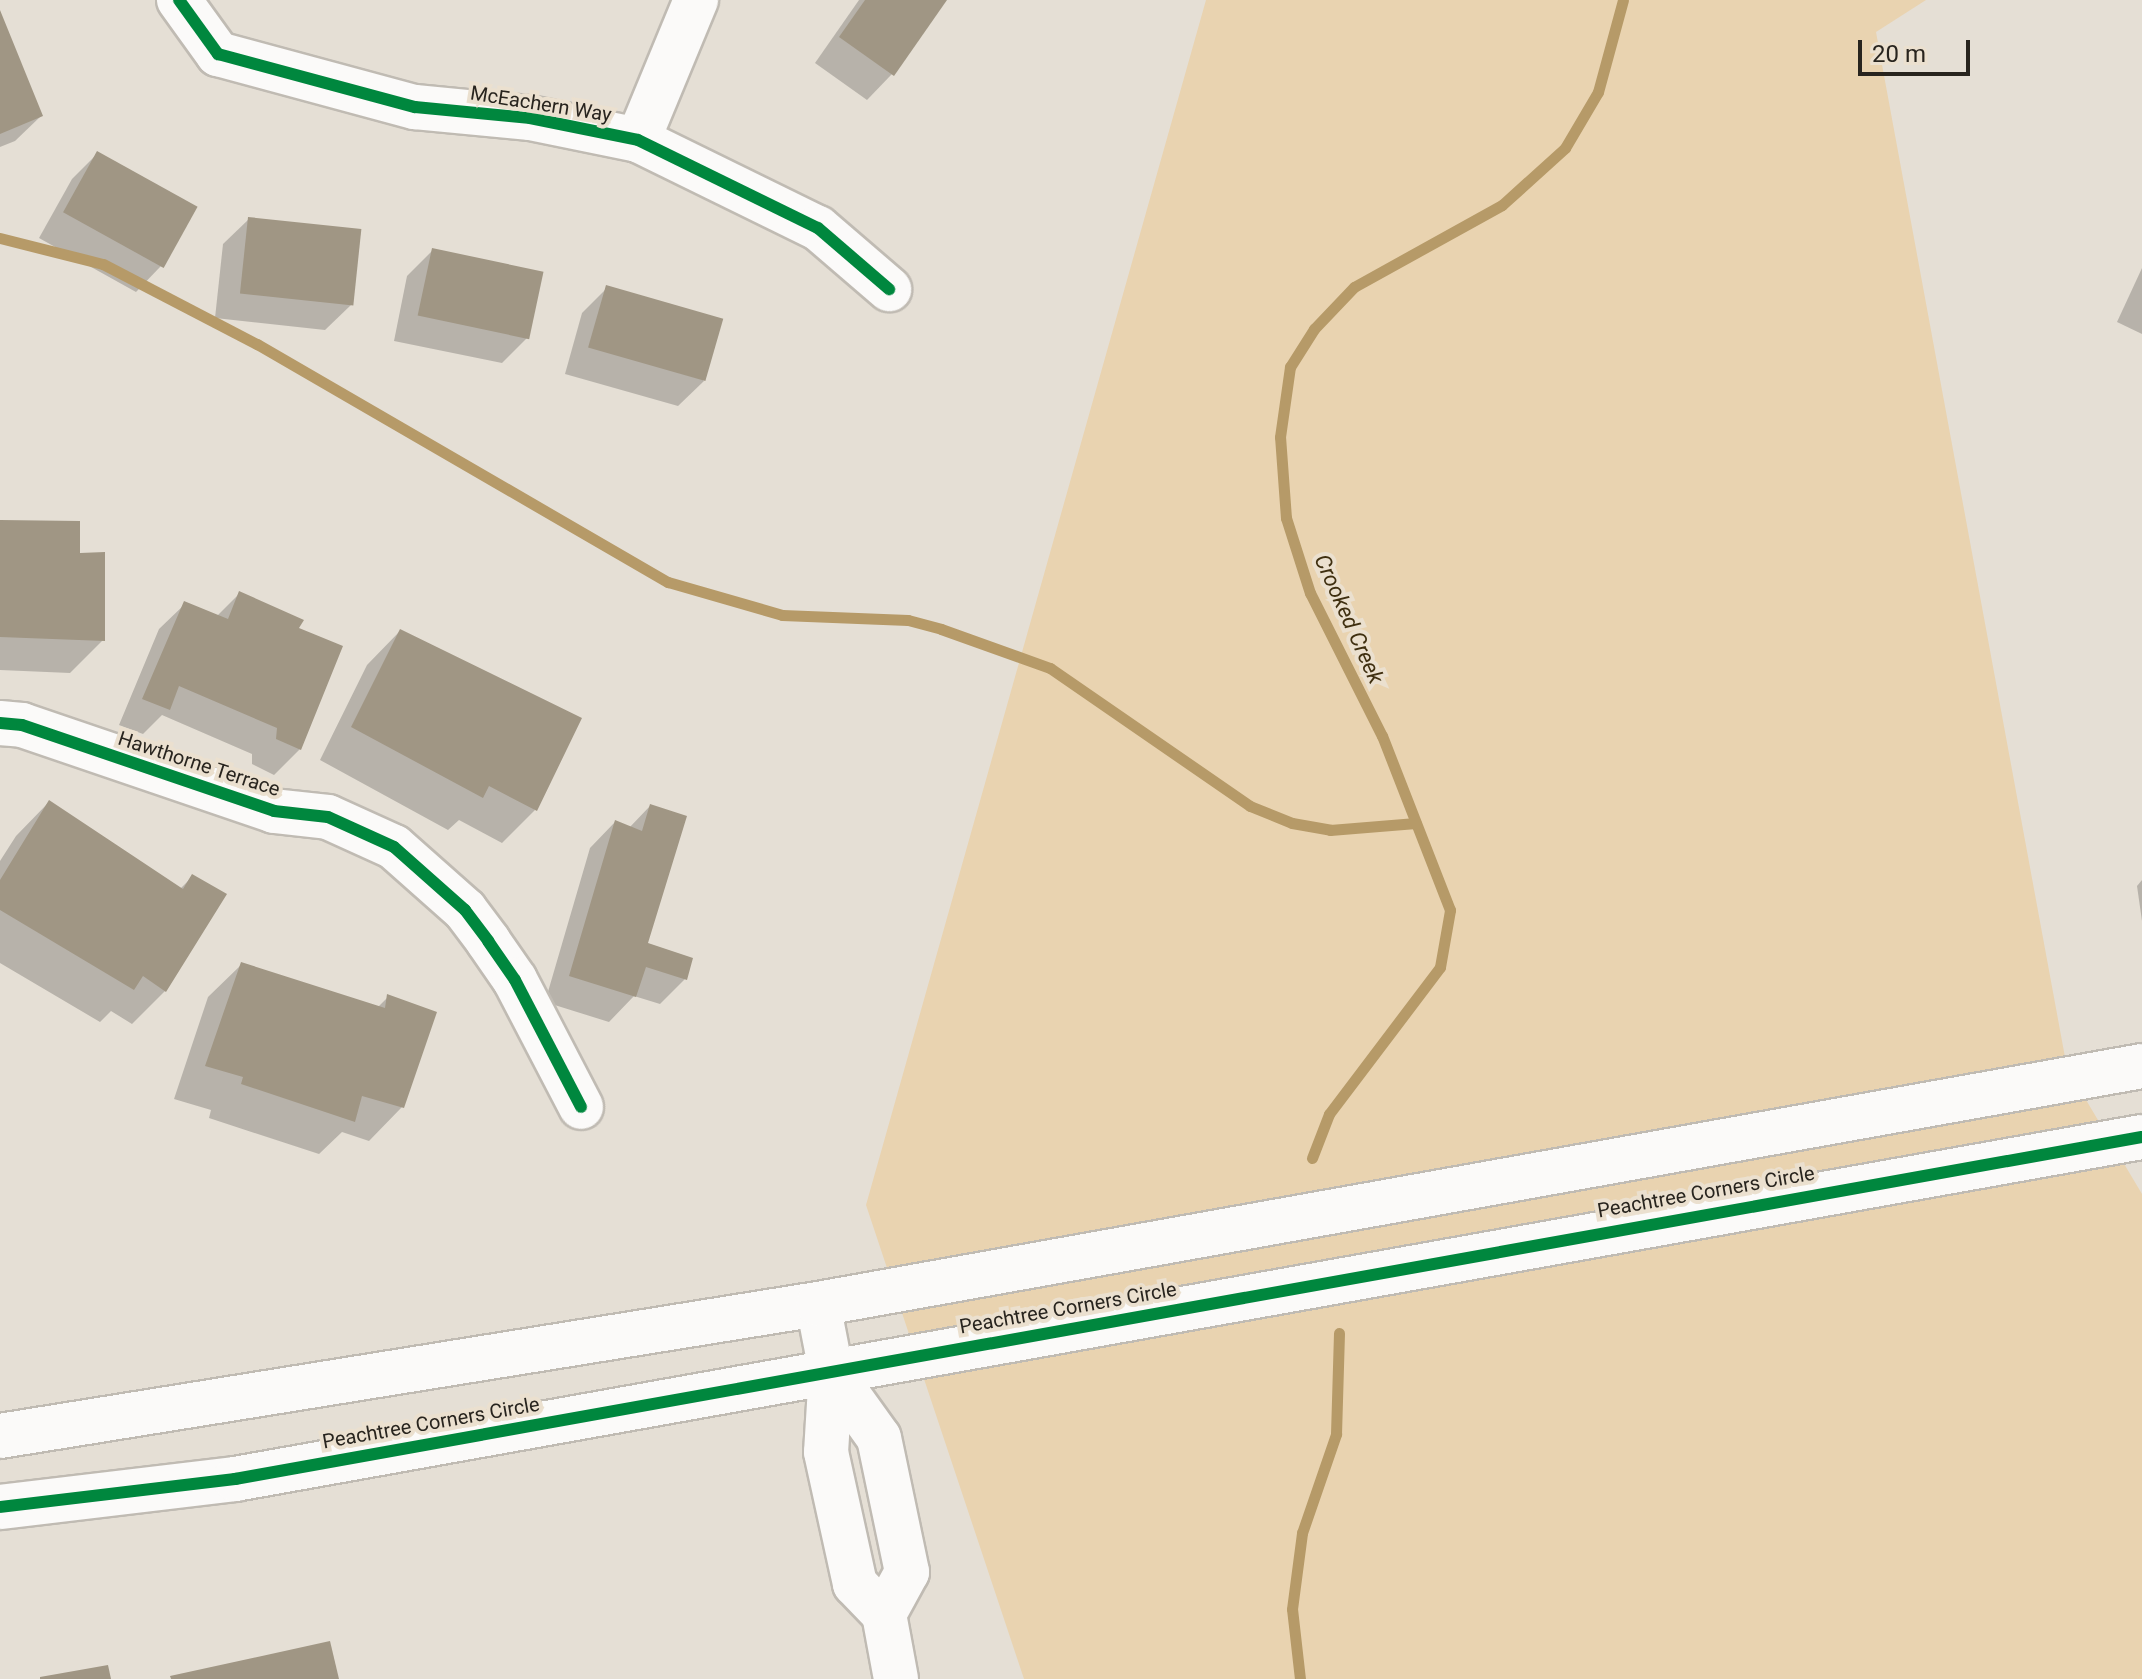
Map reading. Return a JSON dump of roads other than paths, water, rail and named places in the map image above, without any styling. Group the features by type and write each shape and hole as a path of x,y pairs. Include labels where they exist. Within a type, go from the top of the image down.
{"street":[{"name":"McEachern Way","path":"179,0 218,54 415,107 530,118 638,140 818,228 889,289"},
{"path":"638,140 696,0"},
{"name":"Hawthorne Terrace","path":"0,723 22,725 274,811 328,817 394,847 456,902 488,941 515,980 581,1107"},
{"path":"0,1436 818,1304 2142,1066"},
{"name":"Peachtree Corners Circle","path":"0,1507 235,1479 2142,1137"},
{"path":"818,1304 831,1371 826,1452 855,1584 884,1614 896,1679"}],"waterway":[{"name":"Crooked Creek","path":"1312,1158 1329,1114 1440,967 1450,910 1382,736 1310,593 1286,518 1280,437 1290,367 1314,329 1354,287 1502,205 1565,148 1598,92 1623,0"},
{"path":"0,238 103,264 257,344 668,582 782,615 908,620 941,629 1050,668 1250,806 1292,823 1330,830 1416,823"},
{"name":"Crooked Creek","path":"1300,1679 1292,1609 1302,1533 1336,1434 1339,1333"}]}
